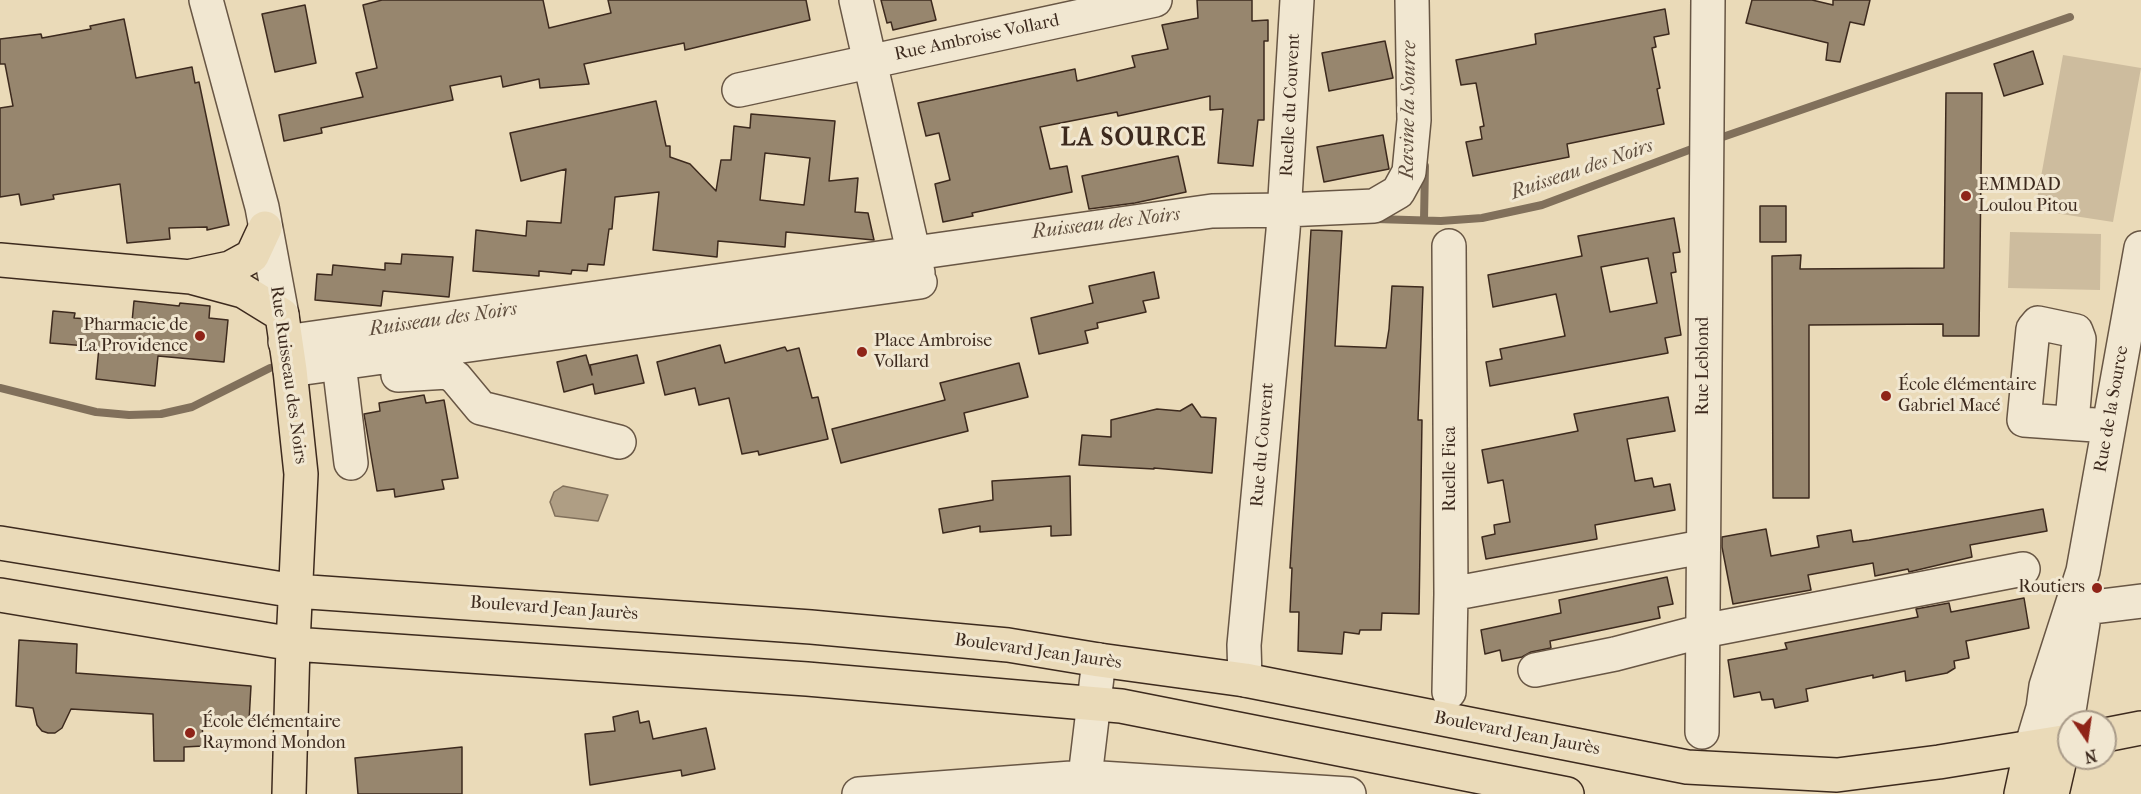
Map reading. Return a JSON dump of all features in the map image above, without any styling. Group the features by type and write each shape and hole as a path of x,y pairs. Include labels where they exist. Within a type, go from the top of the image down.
{"main road":[{"path":"191,277 230,268 252,256 265,228"},
{"path":"0,260 191,277 243,291 288,358"},
{"name":"Rue Ruisseau des Noirs","path":"288,358 301,474 292,644 289,794"},
{"name":"Boulevard Jean Jaurès","path":"0,543 295,591 811,627 1008,645 1245,680 1687,767 1837,775 1939,762 2057,743"},
{"path":"0,595 292,644 795,679 1121,706 1567,794"},
{"path":"2117,733 2141,728"},
{"name":"Rue de la Source","path":"2021,794 2031,748"},
{"name":"Rue de la Source","path":"2052,794 2058,770"}],"street":[{"name":"Rue Ruisseau des Noirs","path":"206,0 262,207 288,358"},
{"name":"Rue Ambroise Vollard","path":"856,0 919,275"},
{"name":"Rue Ambroise Vollard","path":"739,90 1155,0"},
{"name":"Ruelle du Couvent","path":"1284,221 1297,0"},
{"path":"288,358 919,275 1212,211 1284,221 1374,206 1398,192 1409,172 1414,120 1412,0"},
{"name":"Rue Leblond","path":"1702,732 1708,0"},
{"name":"Rue du Couvent","path":"1245,680 1245,645 1284,221"},
{"name":"Ruelle Fica","path":"1449,246 1451,594 1449,692"},
{"name":"Rue de la Source","path":"2031,748 2043,708 2046,686 2083,571 2141,248"},
{"path":"288,358 341,380 448,372 456,378 481,408 619,442"},
{"path":"341,380 351,463"},
{"path":"2072,422 2109,426"},
{"path":"1451,594 1702,547"},
{"path":"1535,670 1615,654 1704,631 2023,569"},
{"name":"Rue de la Source","path":"2070,710 2085,608 2083,571"},
{"path":"2085,608 2141,601"},
{"path":"1086,785 1099,660"},
{"path":"859,794 1086,785 1349,794"}],"shaded area":[{"path":"2063,55 2141,68 2113,222 2035,210"},
{"path":"2010,232 2101,234 2100,290 2008,288"},
{"path":"563,486 608,495 598,521 555,516 550,502 554,492"}],"building":[{"path":"382,0 543,0 549,28 611,13 608,0 806,0 810,20 685,50 684,43 584,64 589,84 540,88 539,79 503,87 501,76 450,86 453,100 321,128 322,133 284,141 279,115 363,97 356,73 377,68 363,5"},
{"path":"881,0 931,0 936,20 893,30 891,22 887,23"},
{"path":"1197,0 1252,0 1252,21 1268,20 1268,41 1264,41 1264,120 1258,120 1253,166 1218,163 1223,109 1210,110 1210,96 1118,116 1117,112 1040,127 1050,169 1067,166 1072,192 972,213 973,216 943,222 935,184 950,180 939,133 926,136 918,103 1075,69 1077,81 1135,67 1132,56 1168,49 1162,25 1198,18"},
{"path":"1752,0 1812,0 1833,5 1833,0 1870,0 1864,25 1850,22 1840,62 1826,60 1828,43 1746,23"},
{"path":"305,5 316,63 275,72 262,14"},
{"path":"1665,9 1669,34 1654,37 1656,47 1652,48 1664,124 1567,144 1569,157 1473,176 1466,142 1482,139 1480,127 1484,126 1476,83 1461,85 1456,60 1536,44 1535,34"},
{"path":"124,19 136,78 192,67 195,83 199,82 229,225 207,230 207,227 169,228 170,239 127,243 120,184 53,195 54,199 21,205 19,194 0,197 0,108 13,106 5,64 0,64 0,39 41,34 42,38 91,29 90,26"},
{"path":"1385,41 1393,78 1329,91 1322,53"},
{"path":"2033,51 2043,84 2004,96 1994,64"},
{"path":"1946,93 1982,93 1979,336 1943,336 1943,324 1809,325 1809,498 1773,498 1772,256 1801,255 1800,269 1944,268"},
{"path":"656,101 666,146 670,146 670,157 690,164 716,191 721,160 731,160 734,126 750,128 751,114 835,121 829,181 858,178 855,212 868,213 874,240 786,232 785,247 718,241 717,257 653,250 659,192 615,197 612,229 609,229 604,265 588,264 587,271 572,270 571,274 539,271 539,276 473,271 476,230 526,236 527,221 561,223 566,169 521,181 510,133","holes":["765,153 810,158 804,205 760,200"]},
{"path":"1383,135 1389,169 1324,182 1317,147"},
{"path":"1178,156 1186,192 1135,203 1089,209 1082,176"},
{"path":"1760,206 1786,206 1786,242 1760,242"},
{"path":"1674,218 1680,252 1673,253 1676,272 1671,273 1681,335 1665,338 1668,353 1490,386 1486,362 1502,359 1500,349 1565,336 1556,294 1493,307 1488,275 1582,256 1578,236","holes":["1648,258 1657,303 1610,312 1601,267"]},
{"path":"1311,230 1342,231 1335,346 1386,348 1392,286 1423,287 1418,420 1422,420 1419,614 1382,613 1381,630 1360,630 1359,634 1344,632 1342,654 1298,651 1299,612 1290,612 1292,568 1290,568"},
{"path":"402,254 453,257 449,297 383,291 381,306 315,300 317,274 332,275 333,265 385,270 385,263 401,264"},
{"path":"1154,272 1159,298 1143,301 1146,312 1097,323 1098,328 1085,331 1088,343 1039,354 1031,318 1093,303 1089,286"},
{"path":"134,301 179,306 180,303 210,306 209,318 228,320 224,362 158,356 155,386 96,379 99,347 50,343 53,311 75,313 74,318 132,322"},
{"path":"720,345 725,363 785,347 787,351 799,348 812,398 818,397 828,439 759,455 758,451 742,454 729,398 699,405 695,388 665,395 657,362"},
{"path":"586,355 592,375 590,365 637,355 644,383 595,394 593,384 564,392 557,362"},
{"path":"1019,363 1028,397 964,413 968,431 841,463 832,429 945,400 940,383"},
{"path":"424,395 426,403 444,400 458,478 442,480 444,489 395,497 394,489 377,491 364,414 380,411 379,403"},
{"path":"1668,397 1675,431 1627,439 1635,481 1652,478 1654,487 1670,484 1675,510 1595,525 1597,539 1486,559 1482,537 1495,534 1494,525 1510,522 1503,480 1488,483 1482,450 1578,431 1574,414"},
{"path":"1192,404 1201,417 1216,418 1212,473 1079,465 1082,435 1111,437 1111,420 1157,409 1180,411"},
{"path":"1070,476 1071,535 1051,536 1051,526 980,532 980,526 943,533 939,509 993,500 992,481"},
{"path":"2043,509 2047,531 1970,545 1972,557 1909,572 1908,569 1875,576 1873,563 1808,575 1811,590 1733,604 1722,537 1766,529 1771,556 1819,547 1817,536 1851,530 1853,542"},
{"path":"1667,577 1673,604 1658,607 1660,618 1550,641 1551,648 1531,652 1522,657 1502,661 1500,650 1485,654 1481,630 1561,613 1559,600"},
{"path":"2024,598 2029,628 1966,641 1969,658 1954,661 1955,668 1947,673 1906,681 1905,671 1873,678 1873,675 1806,689 1808,701 1775,708 1773,699 1762,700 1760,692 1734,697 1728,660 1787,649 1785,643 1918,617 1916,609 1949,603 1951,612"},
{"path":"19,640 77,644 76,673 251,686 249,721 202,718 203,746 184,747 184,761 154,761 153,714 71,709 62,728 55,733 42,731 37,725 33,708 16,706"},
{"path":"638,711 640,723 649,721 653,739 706,728 715,769 682,776 681,770 590,785 585,734 615,731 613,717"},
{"path":"462,747 462,794 358,794 355,758"}],"waterway":[{"name":"Ruisseau des Noirs","path":"1714,140 2070,17"},
{"name":"Ruisseau des Noirs","path":"1376,219 1441,221 1482,218 1542,205 1697,147"},
{"name":"Ravine la Source","path":"1424,220 1425,166"},
{"name":"Ruisseau des Noirs","path":"0,388 96,412 129,415 161,414 192,407 270,368 281,365"}],"place":[{"name":"EMMDAD Loulou Pitou","path":"1966,196"},
{"name":"Pharmacie de La Providence","path":"200,336"},
{"name":"Place Ambroise Vollard","path":"862,352"},
{"name":"École élémentaire Gabriel Macé","path":"1886,396"},
{"name":"Routiers","path":"2097,588"},
{"name":"École élémentaire Raymond Mondon","path":"190,733"}],"district":[{"name":"LA SOURCE","path":"1134,139"}]}
